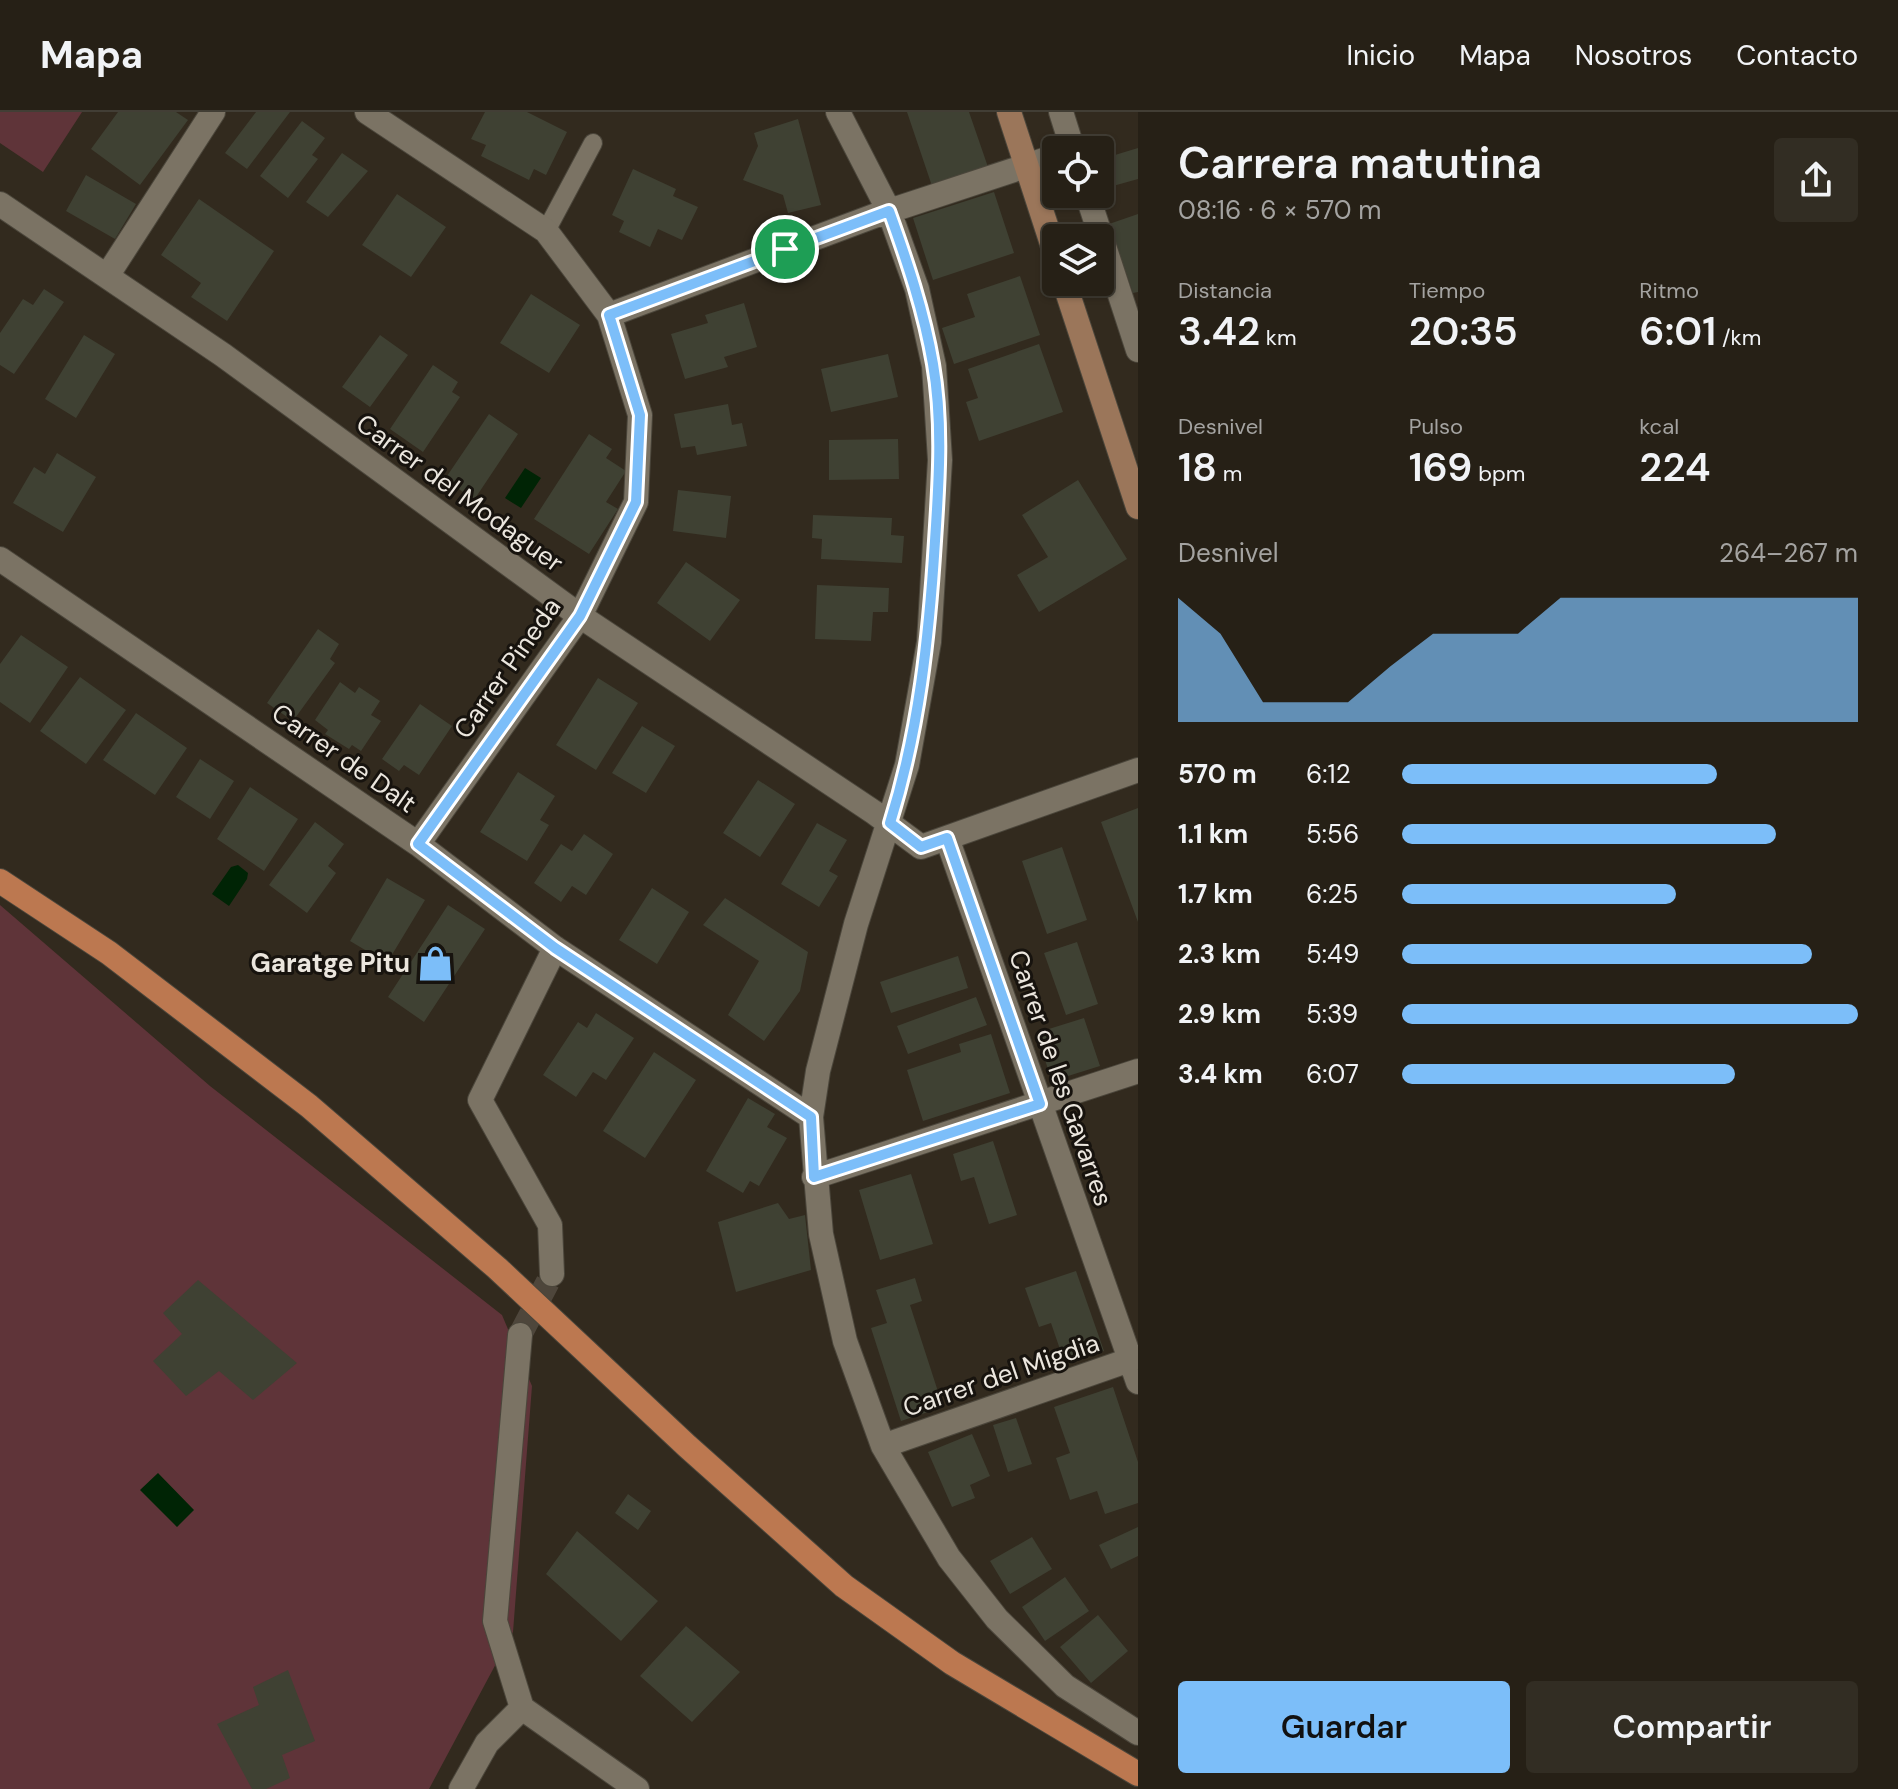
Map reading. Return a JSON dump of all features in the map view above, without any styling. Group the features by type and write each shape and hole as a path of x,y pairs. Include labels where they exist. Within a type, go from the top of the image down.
{"main road":[{"path":"1009,112 1046,224"},
{"path":"1069,296 1138,507"},
{"path":"0,881 109,953 309,1106 497,1268 687,1446 844,1586 952,1663 1138,1774"}],"street":[{"path":"107,276 213,112"},
{"name":"Carrer Pineda","path":"367,112 546,231 609,315 640,415 636,502 580,616 418,844"},
{"path":"838,112 889,211 917,289 934,366 940,460 929,642 907,765 856,924 818,1071 811,1117 821,1234 845,1341 883,1446 949,1558 997,1619 1065,1686 1138,1733"},
{"path":"1061,112 1069,136"},
{"path":"609,315 889,211 1042,161"},
{"name":"Carrer del Modaguer","path":"0,204 223,355 580,616 890,823 921,847 947,838"},
{"path":"1092,208 1138,350"},
{"name":"Carrer de Dalt","path":"0,559 418,844 555,948 811,1117"},
{"path":"947,838 1138,770"},
{"name":"Carrer de les Gavarres","path":"947,838 1135,1366"},
{"path":"552,1274 550,1225 480,1100 555,948"},
{"path":"814,1177 1138,1071"},
{"path":"520,1335 495,1621 522,1708 637,1789"},
{"name":"Carrer del Migdia","path":"883,1446 1135,1366"},
{"path":"461,1789 487,1743 522,1708"}],"lane":[{"path":"546,231 593,143"}],"shaded area":[{"path":"0,112 82,112 43,172 0,143"},
{"path":"525,468 541,478 521,508 505,498"},
{"path":"238,865 248,873 247,879 229,906 212,894 231,867"},
{"path":"0,905 210,1086 502,1315 532,1386 513,1632 429,1789 0,1789"},
{"path":"158,1473 194,1510 177,1527 140,1490"}],"building":[{"path":"118,112 176,112 188,120 140,185 91,149"},
{"path":"256,112 290,112 247,169 225,153"},
{"path":"485,112 527,112 567,132 546,175 534,169 529,180 481,156 486,145 471,139"},
{"path":"907,112 969,112 988,167 932,186"},
{"path":"798,119 821,205 788,213 783,195 743,180 758,146 754,133"},
{"path":"302,121 325,138 312,155 318,159 288,198 260,176"},
{"path":"1138,148 1138,179 1114,186 1114,155"},
{"path":"342,153 368,171 328,217 306,202"},
{"path":"633,169 676,189 673,196 698,207 682,240 658,229 650,247 619,232 624,221 612,215"},
{"path":"86,175 136,204 115,239 66,211"},
{"path":"994,192 1014,253 933,280 913,218"},
{"path":"397,194 446,227 411,277 362,245"},
{"path":"199,199 274,251 227,321 191,297 201,283 161,255"},
{"path":"1138,214 1138,292 1133,293 1114,238 1114,224 1109,224"},
{"path":"1020,276 1040,335 954,364 942,328 975,317 967,294"},
{"path":"44,289 64,302 14,374 0,365 0,333 23,299 33,305"},
{"path":"531,294 580,325 549,373 500,343"},
{"path":"744,303 757,347 724,357 728,367 685,379 671,334 708,323 705,315"},
{"path":"84,335 115,354 76,418 45,399"},
{"path":"380,335 408,355 370,407 342,387"},
{"path":"1039,344 1063,412 979,441 966,402 978,398 968,369"},
{"path":"888,354 898,397 831,412 821,369"},
{"path":"433,365 458,382 452,392 460,397 423,452 390,429"},
{"path":"728,404 732,425 742,423 747,446 697,455 695,446 681,448 674,414"},
{"path":"489,414 518,434 474,500 445,479"},
{"path":"589,434 612,449 606,458 626,471 606,502 618,509 589,554 534,519"},
{"path":"898,439 899,479 829,480 829,440"},
{"path":"57,453 96,477 63,532 13,503 34,467 45,474"},
{"path":"1078,480 1127,559 1039,612 1017,575 1048,557 1022,515"},
{"path":"678,490 731,496 726,538 673,531"},
{"path":"813,515 892,518 891,535 904,536 902,563 821,559 822,539 812,538"},
{"path":"686,562 740,600 710,641 657,603"},
{"path":"817,585 889,588 888,612 873,612 871,641 815,639"},
{"path":"318,629 339,644 330,659 335,663 293,721 267,703"},
{"path":"21,635 68,667 30,723 0,702 0,664"},
{"path":"80,677 126,710 86,764 40,731"},
{"path":"598,678 638,703 596,770 556,745"},
{"path":"340,682 355,693 359,687 380,701 371,715 381,721 361,751 352,745 349,749 325,734 328,730 315,720"},
{"path":"420,704 452,726 419,775 404,765 399,771 382,759"},
{"path":"136,713 187,748 155,795 103,760"},
{"path":"642,726 675,746 646,793 612,773"},
{"path":"200,759 234,781 210,819 176,797"},
{"path":"518,772 555,796 540,820 549,825 527,861 480,832"},
{"path":"758,780 795,804 760,857 723,833"},
{"path":"250,787 298,819 264,871 217,839"},
{"path":"1138,808 1138,922 1101,822"},
{"path":"315,822 344,844 328,866 336,873 307,913 269,885"},
{"path":"817,823 847,840 829,871 838,876 819,907 781,884"},
{"path":"584,834 613,854 586,895 572,886 561,902 534,883 561,844 572,851"},
{"path":"1062,847 1087,920 1047,934 1022,861"},
{"path":"387,878 425,900 387,963 350,941"},
{"path":"652,888 689,912 657,964 619,940"},
{"path":"725,898 808,952 800,991 764,1041 728,1015 759,961 703,925"},
{"name":"Garatge Pitu","path":"448,905 485,929 424,1022 388,997"},
{"path":"1077,942 1098,1004 1066,1015 1044,953"},
{"path":"958,956 968,988 891,1013 880,982"},
{"path":"976,997 987,1025 908,1054 897,1026"},
{"path":"596,1013 634,1038 606,1080 593,1072 576,1097 543,1075 578,1022 587,1028"},
{"path":"1084,1018 1100,1066 1052,1081 1036,1033"},
{"path":"991,1034 1010,1093 923,1121 907,1070 961,1052 959,1044"},
{"path":"654,1052 696,1080 645,1158 603,1131"},
{"path":"748,1098 775,1114 767,1127 787,1138 759,1186 750,1181 743,1193 706,1171"},
{"path":"993,1141 1017,1215 989,1224 974,1177 961,1181 953,1154"},
{"path":"911,1174 933,1244 880,1260 859,1190"},
{"path":"778,1203 789,1219 805,1215 811,1270 736,1292 718,1222"},
{"path":"1076,1271 1104,1351 1065,1364 1051,1323 1039,1327 1025,1288"},
{"path":"915,1278 922,1301 910,1305 943,1407 901,1421 871,1328 887,1323 876,1290"},
{"path":"198,1280 297,1363 253,1400 219,1371 186,1396 153,1361 182,1334 163,1313"},
{"path":"1113,1387 1138,1462 1138,1503 1105,1514 1097,1491 1070,1500 1056,1458 1070,1453 1054,1407"},
{"path":"1016,1418 1032,1464 1008,1472 993,1425"},
{"path":"972,1434 990,1476 970,1485 975,1498 952,1507 928,1452"},
{"path":"628,1494 651,1511 638,1530 615,1513"},
{"path":"1138,1527 1138,1556 1111,1569 1099,1545"},
{"path":"577,1531 658,1601 621,1641 546,1574"},
{"path":"1032,1537 1052,1569 1010,1594 990,1561"},
{"path":"1065,1577 1089,1611 1045,1641 1022,1607"},
{"path":"1098,1615 1128,1651 1091,1683 1060,1647"},
{"path":"686,1626 740,1672 692,1722 640,1676"},
{"path":"288,1670 315,1741 282,1755 290,1778 266,1789 252,1789 217,1724 259,1705 253,1687"}],"tunnel":[{"path":"520,1335 552,1274"}],"place":[{"name":"Garatge Pitu","path":"436,963"}],"route":[{"path":"889,211 917,289 934,366 940,460 929,642 907,765 890,823 921,847 947,838 1040,1104 814,1177 811,1117 555,948 418,844 580,616 636,502 640,415 609,315 785,249 889,211"}]}
